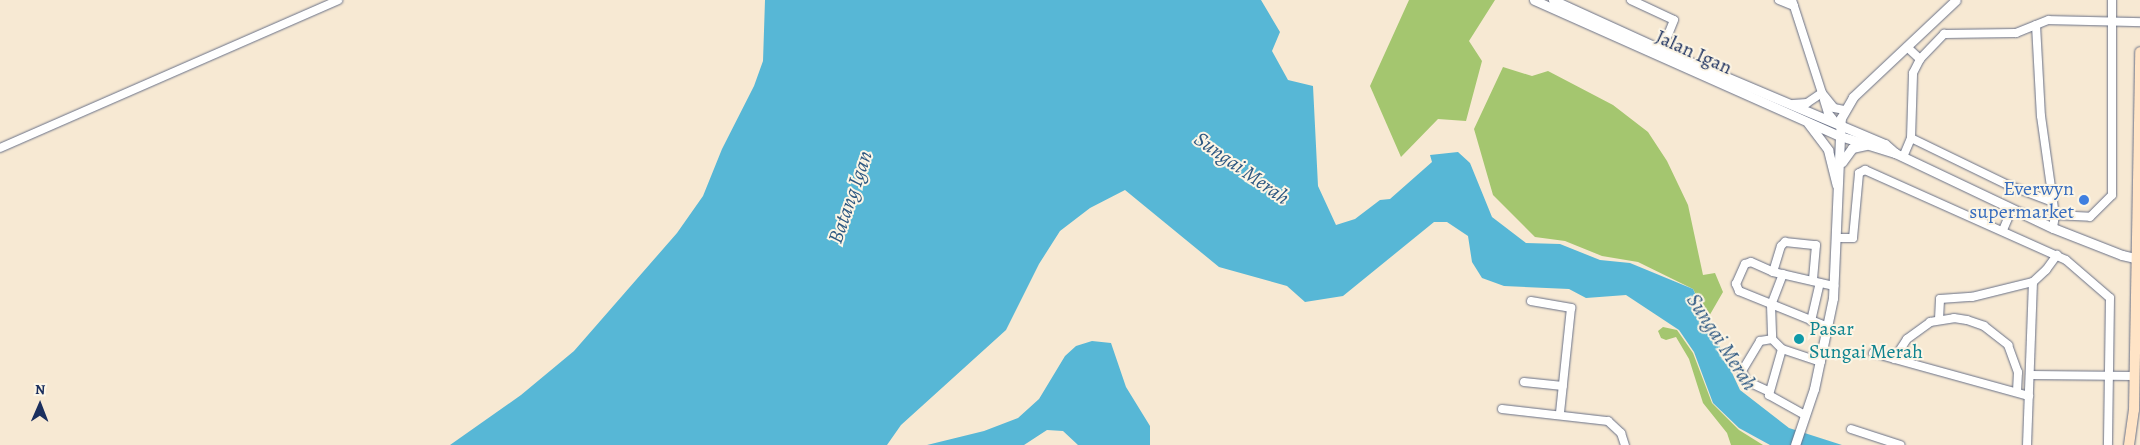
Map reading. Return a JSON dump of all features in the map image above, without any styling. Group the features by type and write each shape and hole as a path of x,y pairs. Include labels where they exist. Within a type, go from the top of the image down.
{"main road":[{"path":"2129,445 2134,376 2140,52"}],"street":[{"path":"0,148 338,0"},
{"name":"Jalan Igan","path":"1534,0 1803,120 1840,131"},
{"name":"Jalan Igan","path":"1553,0 1563,2 1662,50 1786,104 1840,131"},
{"path":"1631,0 1674,20 1662,50"},
{"path":"1779,0 1793,3 1828,113 1840,131 1866,145 1899,155 2053,228 2137,259"},
{"path":"1795,445 1806,415 1821,362 1834,286 1840,197 1840,131 1844,110 1853,97 1956,0"},
{"path":"2056,215 2090,217 2112,194 2112,0"},
{"path":"1899,155 1911,138 1912,76 1920,59 1944,34 2016,32 2049,20 2140,22"},
{"path":"2036,25 2041,116 2056,215 2053,228"},
{"path":"1907,47 1920,59"},
{"path":"1786,104 1807,103 1822,93"},
{"path":"1822,93 1834,108 1844,110"},
{"path":"1803,120 1828,150 1840,197"},
{"path":"1840,131 1885,144 1899,155"},
{"path":"1911,138 2008,185 2053,202"},
{"path":"1841,165 1852,148 1866,145"},
{"path":"1837,238 1853,238 1859,173 1862,170 2003,230 2056,255 2110,298 2108,445"},
{"path":"2003,230 2012,208"},
{"path":"1773,272 1780,246 1785,242 1816,245 1817,282 1811,321"},
{"path":"1939,319 1940,299 1972,297 2033,282 2046,270 2056,255"},
{"path":"1828,326 1811,321 1739,291 1736,284 1748,262 1773,272 1834,286"},
{"path":"1783,274 1772,304 1772,339 1782,349 1821,362"},
{"path":"2027,445 2033,282"},
{"path":"1531,301 1571,308 1560,413"},
{"path":"1894,359 1913,333 1939,319 1968,320 1997,335 2014,358 2018,372 2017,392"},
{"path":"1772,339 1760,341 1742,371 1747,381 1768,391 1806,415"},
{"path":"1768,391 1782,349"},
{"path":"1873,353 2029,396"},
{"path":"2030,375 2134,376"},
{"path":"1524,382 1563,386"},
{"path":"1502,409 1560,413 1608,421 1621,433 1625,445"},
{"path":"1851,429 1900,445"}],"green space":[{"path":"1409,0 1495,0 1469,41 1482,61 1466,121 1438,119 1401,157 1370,86"},
{"path":"1503,67 1532,76 1548,71 1613,105 1648,132 1667,161 1688,205 1703,275 1715,273 1723,292 1708,318 1693,289 1638,262 1602,256 1565,241 1535,237 1493,195 1474,129"},
{"path":"1663,327 1677,330 1693,353 1712,403 1739,430 1763,445 1731,445 1727,433 1703,403 1689,359 1676,337 1666,340 1661,338 1658,331"}],"water":[{"path":"765,0 1261,0 1280,32 1272,51 1288,80 1313,86 1318,186 1336,225 1355,219 1380,200 1390,199 1432,162 1430,155 1458,152 1470,163 1492,217 1526,243 1560,244 1600,260 1630,263 1693,289 1740,390 1789,428 1842,445 1770,445 1739,428 1713,403 1694,352 1679,330 1626,295 1586,298 1569,289 1504,286 1482,278 1472,262 1468,236 1447,222 1434,222 1343,296 1305,302 1287,286 1219,267 1125,190 1090,208 1060,231 1039,264 1006,330 901,425 887,445 450,445 521,395 574,351 677,233 703,196 722,149 754,86 763,61"},
{"path":"1092,341 1111,343 1126,387 1150,426 1150,445 1078,445 1063,431 1047,430 1024,445 927,445 984,431 1018,418 1039,399 1065,356 1076,346"}],"place":[{"name":"Everwyn supermarket","path":"2084,200"},
{"name":"Pasar Sungai Merah","path":"1799,339"}],"water label":[{"name":"Sungai Merah","path":"1242,168"},
{"name":"Batang Igan","path":"850,197"},
{"name":"Sungai Merah","path":"1722,342"}]}
